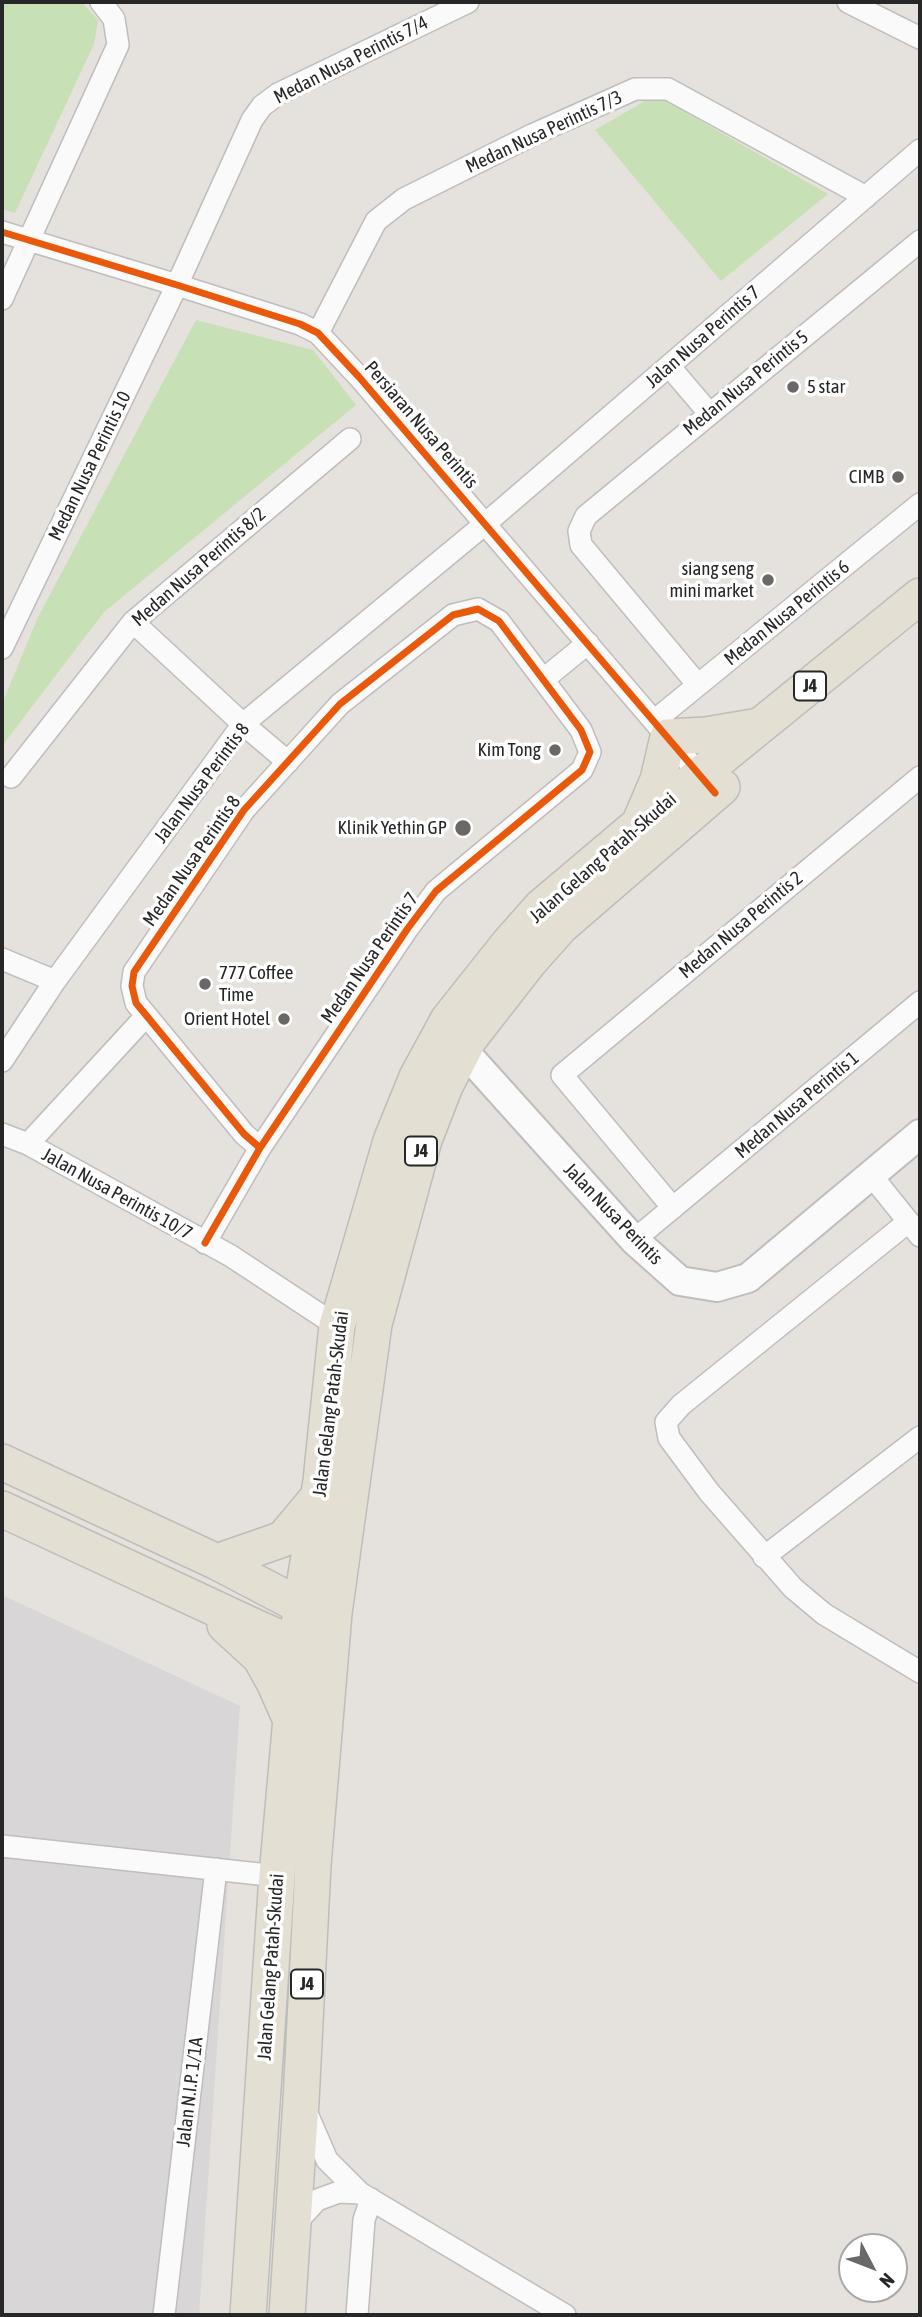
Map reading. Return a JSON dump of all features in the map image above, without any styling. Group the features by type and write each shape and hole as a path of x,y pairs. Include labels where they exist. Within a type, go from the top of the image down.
{"main road":[{"name":"Jalan Gelang Patah-Skudai","path":"318,1609 376,1311 424,1140 445,1086 469,1038 561,926 707,784 762,725 920,596"},
{"name":"Jalan Gelang Patah-Skudai","path":"287,2315 313,1865 314,1649 318,1609 319,1496 337,1326 391,1141 417,1077 448,1020 510,942 541,908 638,825 707,784 920,625"},
{"path":"638,825 658,779 661,729 706,735 762,725"},
{"path":"2,1462 318,1609"},
{"path":"217,1562 283,1539 319,1496"},
{"path":"2,1509 199,1601 314,1649"},
{"path":"199,1601 260,1657 291,1720"},
{"name":"Jalan Gelang Patah-Skudai","path":"248,2315 277,1876 291,1720 314,1649"}],"street":[{"path":"2,299 118,45 114,19 101,2"},
{"name":"Medan Nusa Perintis 7/4","path":"177,285 252,120 262,106 278,94 468,2"},
{"path":"848,2 920,38"},
{"name":"Medan Nusa Perintis 7/3","path":"318,333 376,221 404,199 532,135 635,89 668,89 866,197"},
{"name":"Jalan Nusa Perintis 7","path":"485,524 920,150"},
{"name":"Persiaran Nusa Perintis","path":"2,232 300,324 318,333 329,342 707,784"},
{"name":"Medan Nusa Perintis 5","path":"698,685 580,545 579,531 586,516 920,241"},
{"name":"Medan Nusa Perintis 10","path":"2,648 177,285"},
{"path":"669,366 709,413"},
{"name":"Medan Nusa Perintis 8/2","path":"11,777 133,622 350,439"},
{"name":"Medan Nusa Perintis 6","path":"661,729 698,685 920,504"},
{"name":"Jalan Nusa Perintis 8","path":"2,1061 55,981 243,724 485,524"},
{"name":"Medan Nusa Perintis 8","path":"141,1010 132,986 134,972 244,810 340,704 453,615 478,609 499,621 544,679"},
{"path":"133,622 288,762"},
{"path":"544,679 587,643"},
{"name":"Medan Nusa Perintis 7","path":"260,1148 408,928 436,891 582,770 590,752 581,730 544,679"},
{"name":"Medan Nusa Perintis 2","path":"673,1208 562,1074 920,777"},
{"path":"2,959 55,981"},
{"name":"Medan Nusa Perintis 1","path":"634,1240 920,1002"},
{"path":"28,1144 141,1010 244,1134 260,1148 205,1243"},
{"name":"Jalan Nusa Perintis","path":"463,1050 634,1240 680,1282 717,1287 748,1278 920,1134"},
{"name":"Jalan Nusa Perintis 10/7","path":"2,1134 28,1144 231,1256 337,1326"},
{"path":"871,1175 914,1229 681,1405 666,1422 669,1438 709,1492 793,1588 824,1614 917,1665"},
{"path":"764,1556 920,1437"},
{"path":"2,1846 277,1876"},
{"name":"Jalan N.I.P. 1/1A","path":"164,2315 216,1869"},
{"path":"301,2101 327,2160 365,2196 565,2315"},
{"path":"293,2226 317,2200 339,2192 365,2196"},
{"path":"357,2315 365,2196"}],"shaded area":[{"path":"2,1595 240,1706 199,2315 2,2315"}],"green space":[{"path":"2,2 82,2 98,20 94,44 15,213 2,209"},
{"path":"645,101 666,101 828,194 721,281 595,130"},
{"path":"196,320 313,350 356,405 104,612 2,746 2,704 38,617"}],"cycle path":[{"path":"2,232 300,324 318,333 359,377 715,793"},
{"path":"205,1243 260,1148 408,928 436,891 582,770 590,752 581,730 499,621 478,609 453,615 340,704 244,810 134,972 132,986 136,1003 244,1134 260,1148"}],"place":[{"name":"5 star","path":"793,387"},
{"name":"CIMB","path":"898,477"},
{"name":"siang seng mini market","path":"768,580"},
{"name":"Kim Tong","path":"555,750"},
{"name":"Klinik Yethin GP","path":"463,828"},
{"name":"777 Coffee Time","path":"205,984"},
{"name":"Orient Hotel","path":"284,1019"}]}
